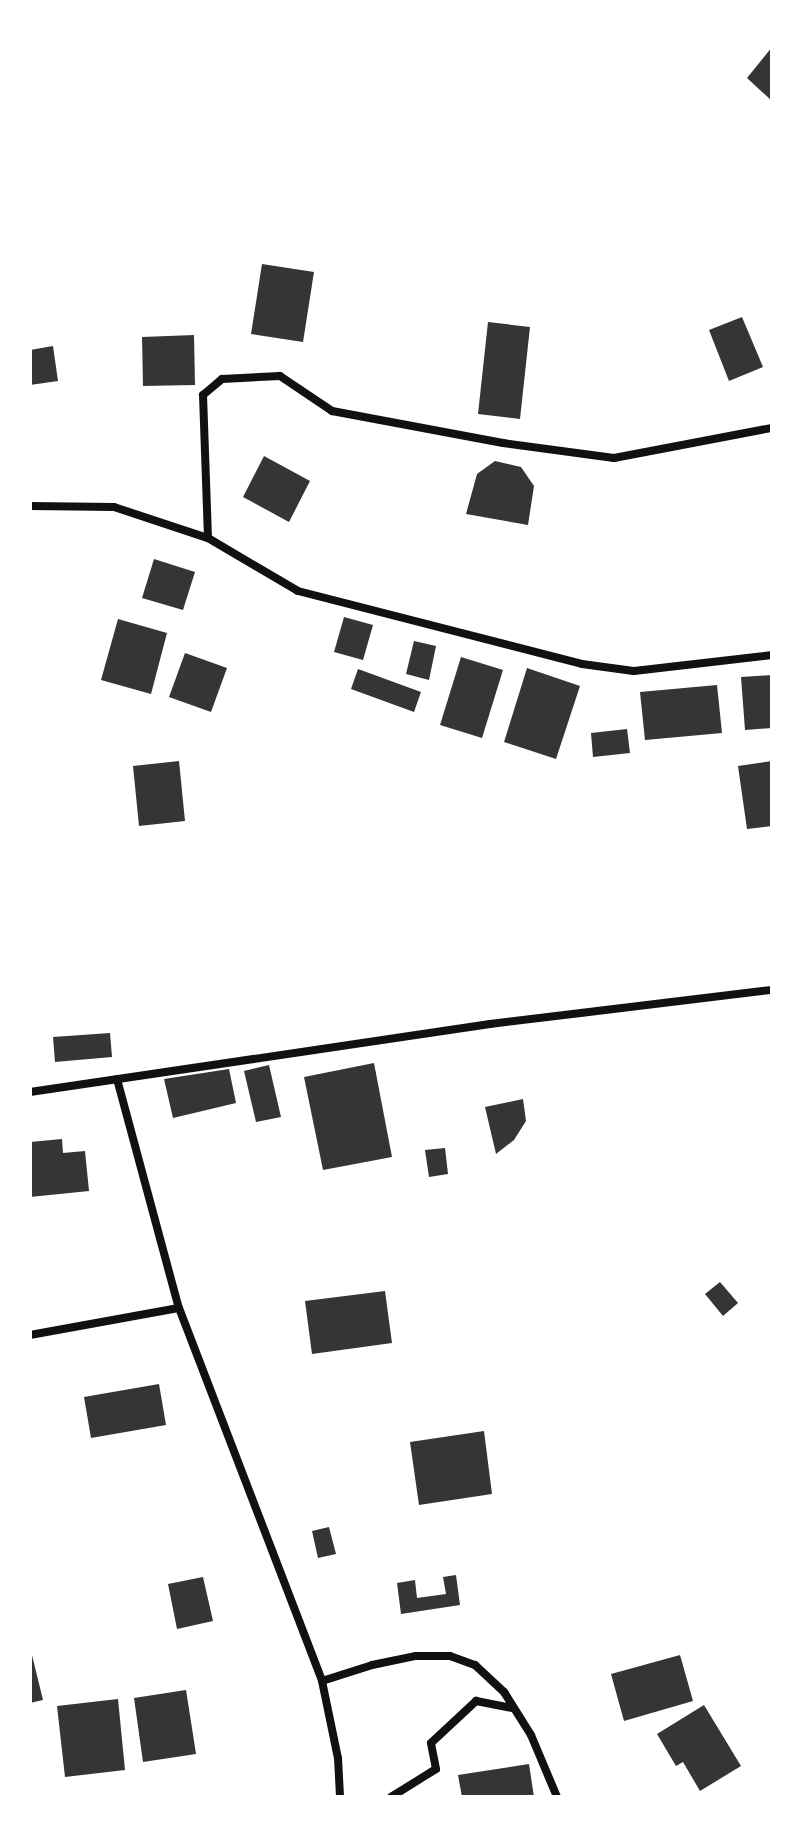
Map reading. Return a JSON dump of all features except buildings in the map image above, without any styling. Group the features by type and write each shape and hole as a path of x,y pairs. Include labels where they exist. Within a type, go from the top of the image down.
{"street":[{"path":"208,538 203,395 222,379 280,376 332,411 503,443 614,458 772,428"},
{"path":"30,506 114,507 208,538 298,591 582,664 634,671 772,655"},
{"path":"30,1092 490,1024 772,990"},
{"path":"117,1079 179,1308 322,1681 338,1758 340,1797"},
{"path":"30,1335 179,1308"},
{"path":"322,1681 372,1665 416,1656 450,1656 475,1665 504,1692 543,1756"},
{"path":"391,1797 436,1769 431,1743 476,1701 512,1705 543,1756 557,1797"}]}
